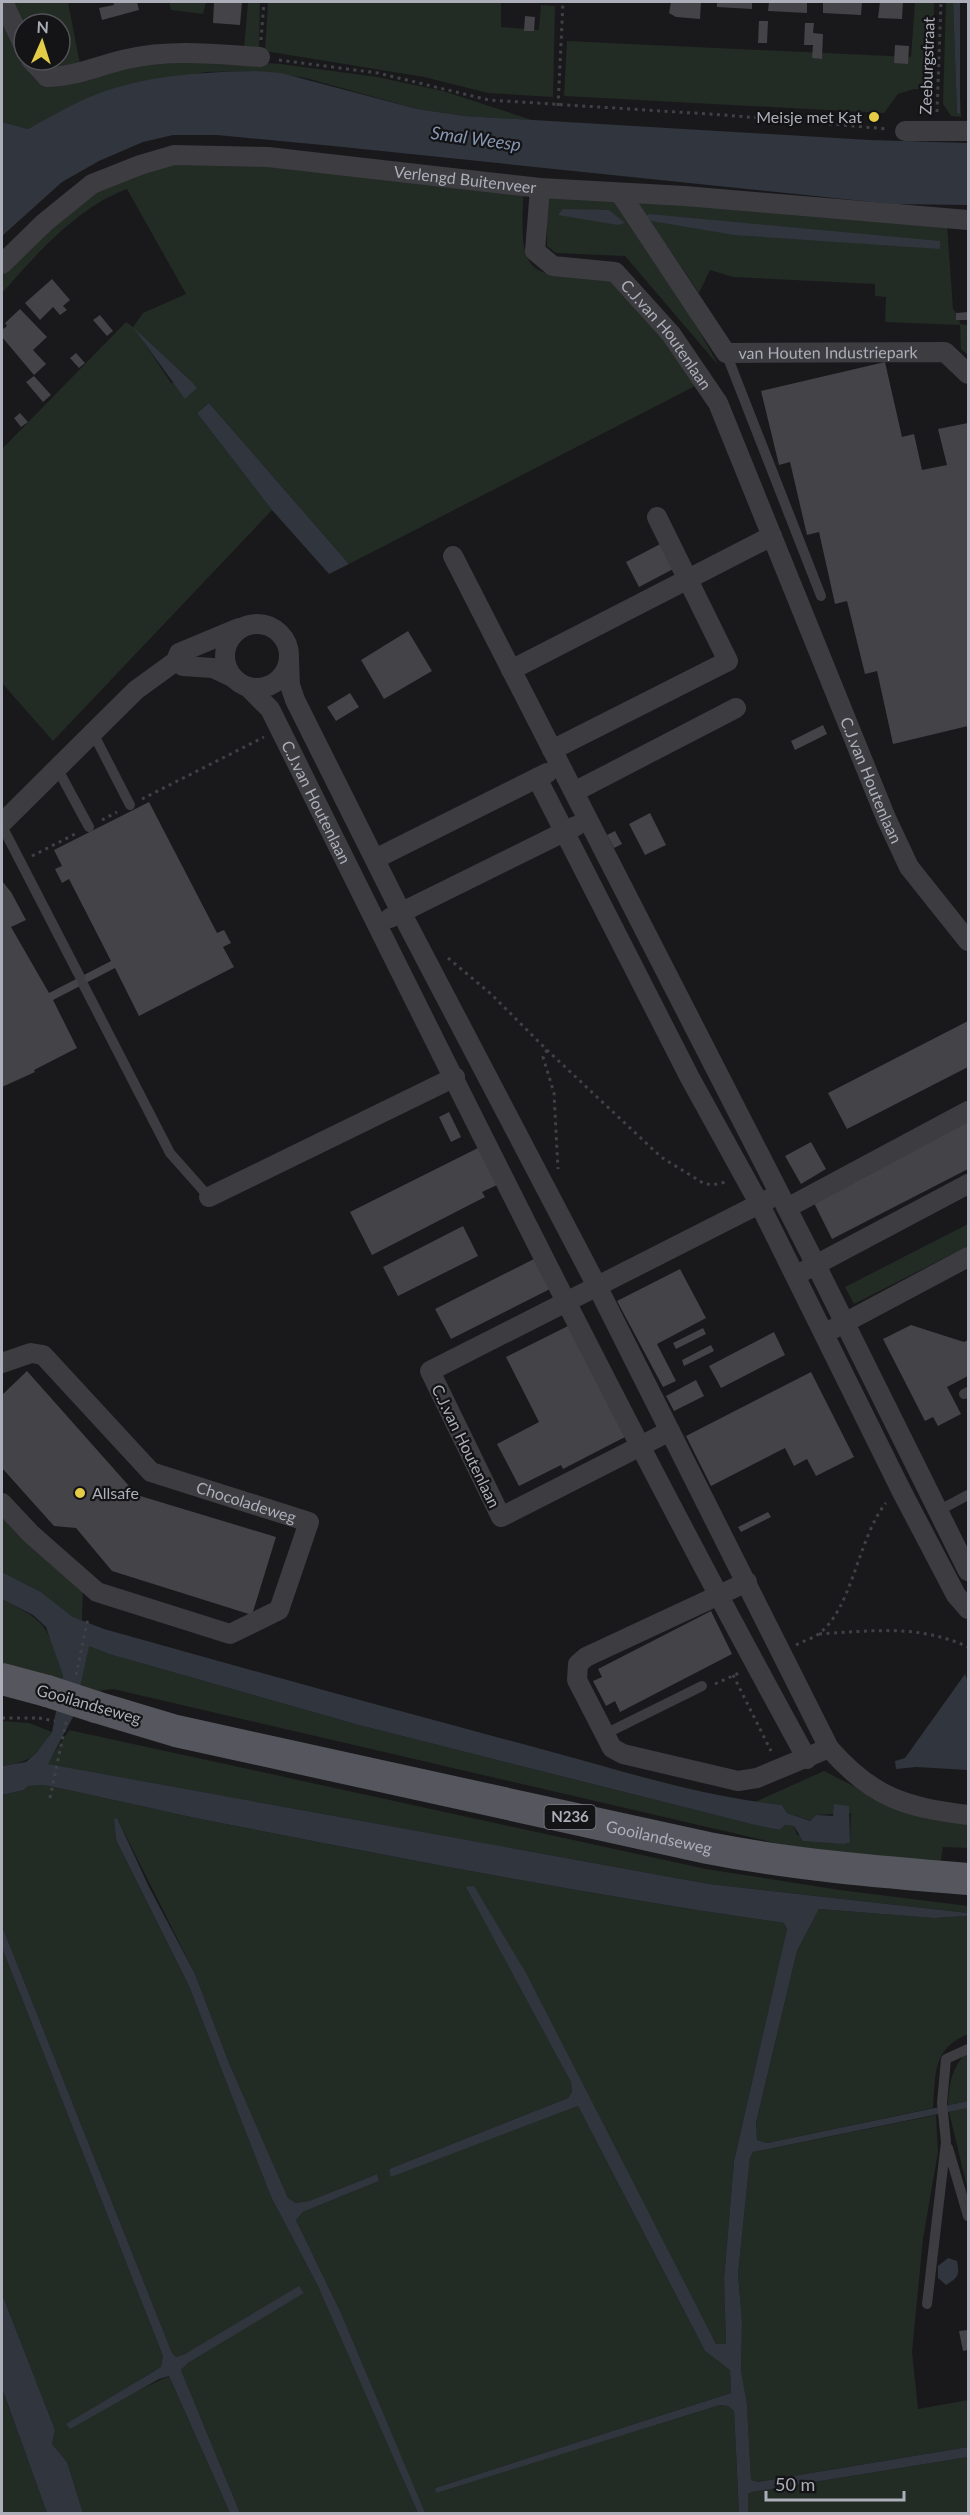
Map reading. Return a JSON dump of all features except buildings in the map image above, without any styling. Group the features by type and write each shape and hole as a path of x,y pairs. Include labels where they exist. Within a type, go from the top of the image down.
{"main road":[{"name":"Gooilandseweg","path":"2,1679 44,1705"},
{"name":"Gooilandseweg","path":"2,1696 93,1712 771,1860 969,1879"}],"street":[{"path":"3,2 12,21"},
{"path":"42,72 47,77 68,77 139,58 193,53 260,57"},
{"path":"905,131 969,131"},
{"name":"Verlengd Buitenveer","path":"2,264 44,223 93,184 140,165 174,155 268,157 540,188 965,220"},
{"name":"C.J.van Houtenlaan","path":"540,188 535,251 554,266 615,272 671,334 718,403 909,867 969,941"},
{"name":"van Houten Industriepark","path":"620,193 726,353 945,352 969,374"},
{"name":"C.J.van Houtenlaan","path":"375,859 537,778 556,758 728,661 657,517"},
{"path":"511,670 772,536"},
{"path":"453,556 783,1200 969,1571"},
{"path":"2,824 136,690 176,661 179,653 239,628 257,623 275,628 287,642 289,660 287,669 275,683 266,687 240,682 225,660 227,642 239,628"},
{"name":"C.J.van Houtenlaan","path":"289,660 290,685 295,700 401,912 598,1288 830,1748 851,1773 876,1791 921,1809 969,1815"},
{"name":"C.J.van Houtenlaan","path":"176,661 183,666 213,668 240,682 270,709 567,1303 717,1596 807,1760"},
{"path":"574,792 736,708"},
{"path":"537,778 690,1078 760,1205 902,1492 957,1595 969,1609"},
{"path":"376,924 588,820"},
{"path":"649,995 672,984"},
{"path":"690,1078 714,1066"},
{"path":"209,1197 455,1077"},
{"name":"C.J.van Houtenlaan","path":"670,1431 501,1517 429,1371 760,1205 783,1200 969,1111"},
{"path":"727,1148 750,1137"},
{"path":"795,1277 815,1263 969,1185"},
{"path":"823,1334 969,1257"},
{"name":"Chocoladeweg","path":"2,1363 31,1353 43,1355 151,1472 309,1522 279,1610 230,1634 97,1592 31,1534 2,1503"},
{"path":"747,1582 586,1657 578,1664 577,1680 612,1748 623,1754 738,1781 757,1778 807,1760 830,1748"}],"lane":[{"path":"726,353 821,596"},
{"path":"93,733 130,805"},
{"path":"57,768 89,827"},
{"path":"2,824 170,1153 209,1197"},
{"path":"938,1511 969,1495"},
{"path":"605,1734 702,1686"},
{"path":"927,2304 946,2142 942,2103 946,2059 969,2049"},
{"path":"946,2142 969,2216"}],"path":[{"path":"264,2 260,57 378,73 489,100 724,115 905,131"},
{"path":"558,106 563,2"},
{"name":"Zeeburgstraat","path":"937,132 941,2"},
{"path":"547,1050 543,1057 554,1092 559,1174"},
{"path":"819,1634 833,1616 845,1593 860,1550 879,1511 889,1500 902,1492"},
{"path":"781,1652 819,1634 870,1629 900,1629 930,1634 969,1647"},
{"path":"702,1686 704,1689 755,1665"},
{"path":"733,1675 780,1769"},
{"name":"Gooilandseweg","path":"2,1718 44,1705"}],"shaded area":[{"path":"10,2 68,2 70,12 16,12"},
{"path":"169,2 206,2 203,14 171,10"},
{"path":"248,2 260,2 259,49 244,49"},
{"path":"268,2 501,2 501,27 539,30 541,5 555,6 553,97 488,93 424,77 265,51"},
{"path":"915,2 934,2 932,89 914,89 898,94 884,113 564,96 567,41 911,57"},
{"path":"946,2 953,2 957,113 960,113 961,96 961,117 951,116 943,104"},
{"path":"2,23 12,41 12,72 30,72 43,86 57,86 123,65 212,59 281,64 377,77 443,91 532,120 465,116 417,109 306,78 256,71 205,72 78,102 28,129 2,122"},
{"path":"72,23 80,64 72,65"},
{"path":"179,154 524,184 523,238 526,255 533,266 544,272 560,276 614,279 646,312 699,384 349,564 209,403 197,413 272,510 53,741 2,683 2,449 126,322 133,327 143,313 186,294 127,189 108,197 74,220 43,248 2,293 2,265 72,198","holes":["136,330 192,382 171,383"]},
{"path":"547,187 610,193 667,274 719,366 625,256 556,253 547,246"},
{"path":"632,195 947,225 953,309 959,316 960,324 968,325 968,355 961,349 960,325 885,322 886,297 875,296 875,284 733,277 710,270 699,293"},
{"path":"968,1224 968,1246 854,1304 845,1287"},
{"path":"2,1509 83,1585 82,1621 73,1617 41,1592 2,1572"},
{"path":"2,1599 29,1614 44,1628 63,1675 62,1684 2,1672"},
{"path":"88,1645 109,1654 359,1725 755,1825 780,1830 785,1825 794,1826 797,1835 850,1842 851,1813 816,1815 811,1821 787,1813 782,1805 755,1802 824,1771 901,1810 918,1816 968,1824 968,1848 943,1847 940,1866 784,1845 113,1689 97,1691 79,1687"},
{"path":"2,1721 29,1723 52,1732 27,1760 2,1766"},
{"path":"69,1730 706,1869 840,1890 968,1906 968,1913 709,1884 47,1764"},
{"path":"43,1785 195,1818 429,1863 642,1901 784,1923 787,1930 734,2161 724,2279 726,2344 716,2344 474,1886 571,2082 572,2092 568,2098 389,2169 392,2176 578,2106 705,2351 730,2370 731,2393 435,2488 436,2492 720,2405 728,2406 734,2411 739,2513 424,2513 341,2313 296,2220 303,2212 379,2181 377,2174 309,2201 296,2203 288,2198 229,2063 195,1974 117,1818 114,1819 116,1840 189,1986 271,2197 331,2310 418,2513 240,2513 181,2370 188,2363 303,2293 185,2354 176,2357 172,2353 2,1926 2,1795 24,1790 28,1786"},
{"path":"819,1909 934,1918 968,1916 968,2034 956,2040 942,2055 936,2073 933,2108 767,2143 757,2140 756,2124 797,1951"},
{"path":"2,1948 163,2356 161,2367 67,2424 169,2376 230,2513 83,2513 67,2462 52,2444 55,2430 2,2294"},
{"path":"968,2051 968,2101 948,2105 952,2076 958,2063"},
{"path":"968,2108 968,2191 949,2112"},
{"path":"936,2115 938,2152 923,2239 912,2352 918,2409 968,2400 968,2447 758,2482 751,2480 747,2404 741,2370 742,2322 738,2274 750,2158 753,2152"},
{"path":"2,2388 47,2513 2,2513"},
{"path":"968,2457 968,2513 748,2513 748,2494 752,2492"}],"water":[{"path":"953,2 960,2 960,113 957,114"},
{"name":"Smal Weesp","path":"256,71 281,73 417,109 465,116 870,140 968,143 968,205 892,204 333,146 217,135 173,135 143,142 99,161 62,182 2,236 2,122 28,129 97,94 141,81 187,74"},
{"path":"563,209 609,210 625,223 618,225 558,215"},
{"path":"649,214 940,241 940,249 734,235 651,221 646,216"},
{"path":"133,327 197,388 185,399"},
{"path":"209,403 349,564 329,574 272,510 197,413"},
{"path":"2,1572 41,1592 73,1617 104,1629 319,1689 657,1781 719,1795 782,1805 787,1813 810,1821 816,1815 833,1816 834,1804 849,1806 850,1842 845,1844 803,1841 794,1826 785,1825 780,1830 755,1825 359,1725 109,1654 89,1646 74,1715 48,1764 709,1884 968,1913 968,1916 934,1918 819,1909 797,1951 756,2123 757,2140 767,2143 968,2101 968,2108 753,2152 750,2158 738,2274 742,2322 741,2370 747,2404 751,2480 758,2482 968,2447 968,2457 752,2492 748,2494 748,2513 739,2513 734,2411 728,2406 720,2405 436,2493 435,2488 731,2393 730,2370 705,2351 578,2106 391,2177 389,2169 568,2098 572,2092 571,2082 466,1887 474,1886 526,1973 716,2344 726,2344 724,2279 734,2161 787,1929 784,1923 571,1889 429,1863 195,1818 43,1785 28,1786 24,1790 2,1795 2,1766 26,1762 52,1732 63,1676 46,1627 33,1615 2,1599"},
{"path":"965,1674 968,1682 968,1770 916,1767 896,1769 895,1761 905,1758"},
{"path":"117,1818 149,1887 195,1974 229,2063 288,2198 296,2203 309,2201 377,2174 379,2181 303,2212 296,2220 341,2313 425,2513 418,2513 318,2286 271,2197 189,1986 116,1840 114,1819"},
{"path":"2,1926 172,2353 176,2357 185,2354 299,2286 304,2293 188,2363 181,2370 240,2513 230,2513 169,2376 159,2379 70,2429 66,2424 161,2367 163,2356 2,1948"},
{"path":"948,2258 957,2261 958,2273 956,2278 946,2285 938,2278 938,2266"},
{"path":"2,2294 55,2430 52,2444 67,2462 83,2513 47,2513 2,2388"}],"place":[{"name":"Meisje met Kat","path":"874,117"},
{"name":"Allsafe","path":"80,1493"}]}
